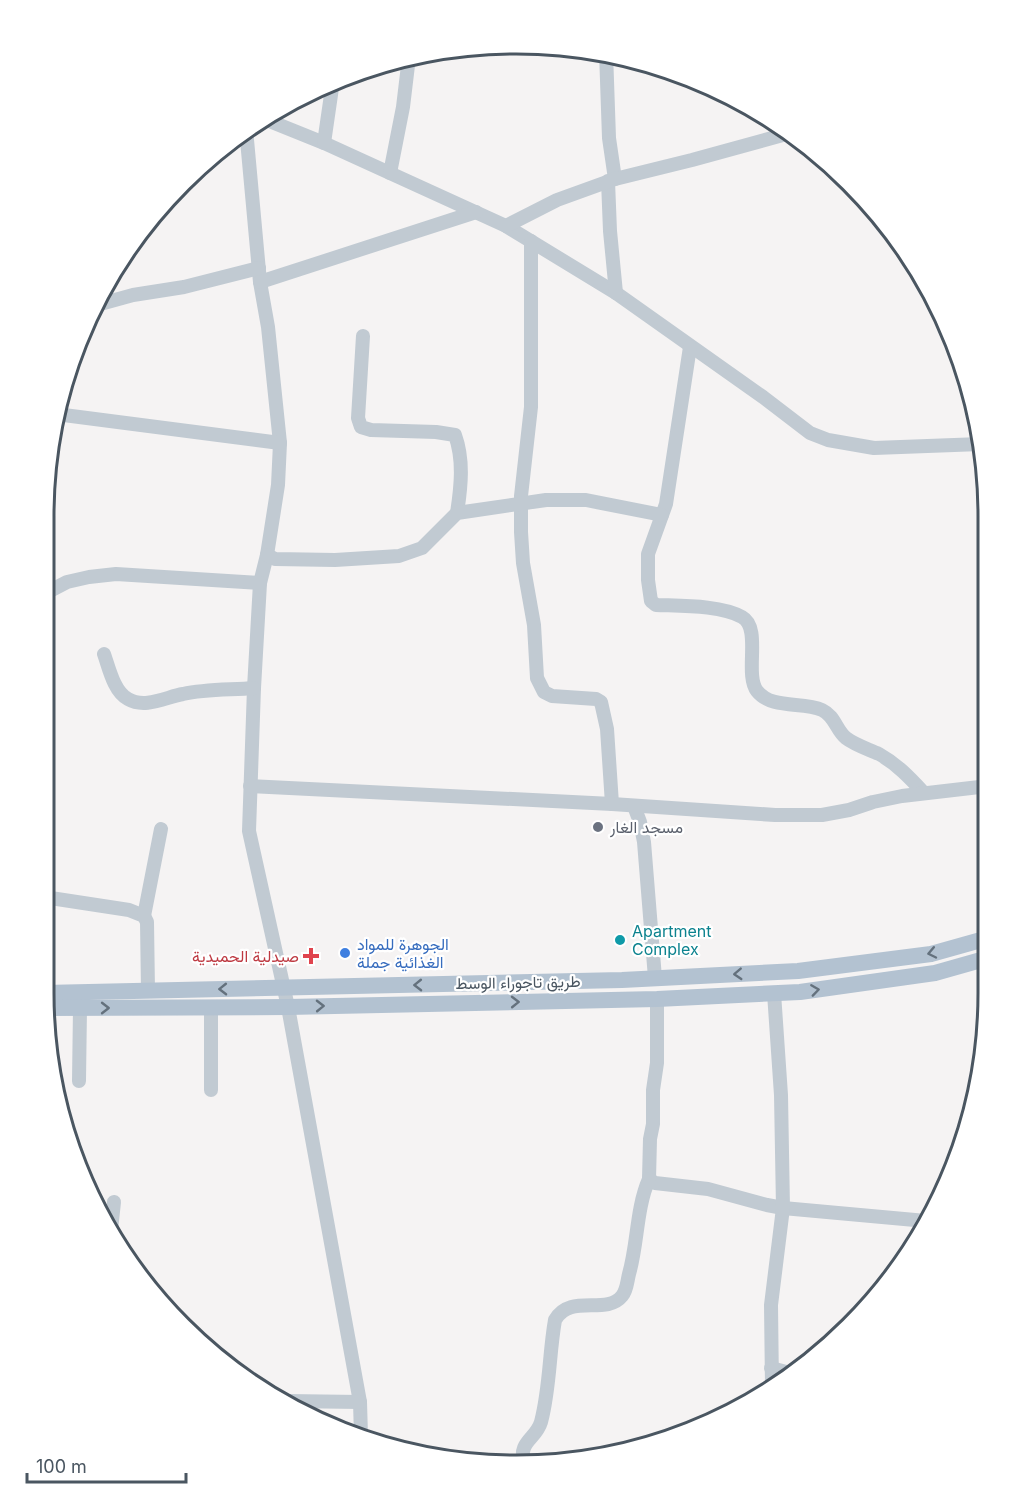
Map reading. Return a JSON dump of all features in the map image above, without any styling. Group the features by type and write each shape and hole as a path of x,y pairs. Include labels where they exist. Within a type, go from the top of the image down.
{"main road":[{"name":"طريق تاجوراء الوسط","path":"54,993 655,978 798,971 931,954 978,941"},
{"path":"54,1008 288,1007 657,999 800,992 935,973 978,961"}],"street":[{"path":"606,63 612,180 610,231 616,293"},
{"path":"390,173 403,107 408,67"},
{"path":"324,143 331,93"},
{"path":"274,123 324,143 506,226 616,293 810,433 828,440 874,448 972,444"},
{"path":"506,226 557,200 612,180 778,135"},
{"path":"247,140 280,443 278,485 267,555 260,582 249,831 285,988 360,1402 361,1428"},
{"path":"107,302 133,295 260,275 476,212"},
{"path":"531,241 531,407 521,503 523,563 534,625 537,678 544,692 552,696 596,699 601,702 607,729 612,804"},
{"path":"363,336 358,418 361,427 371,430 436,432 455,435 460,447 461,485 457,513"},
{"path":"690,347 666,504 648,554 651,602 657,605 709,608 742,617 747,621 751,630 753,677 757,691 767,700 823,711 834,720 845,737 901,769 924,793"},
{"path":"66,415 280,443"},
{"path":"267,555 275,559 334,560 399,556 422,548 457,513 546,500 586,500 662,515"},
{"path":"54,589 67,582 116,573 260,582"},
{"path":"104,654 115,684 127,699 143,703 183,694 254,688"},
{"path":"250,786 612,804 775,815 822,815 849,810 873,802 978,787"},
{"path":"634,806 645,843 655,978"},
{"path":"148,991 147,922 144,916 161,829"},
{"path":"54,899 129,910 144,916"},
{"path":"772,1378 771,1305 783,1208 781,1095 774,993"},
{"path":"522,1455 523,1445 535,1435 540,1425 551,1363 552,1336 559,1313 579,1305 601,1305 617,1301 622,1296 632,1265 641,1203 649,1179 653,1090 657,1063 657,999"},
{"path":"211,1007 211,1090"},
{"path":"80,1008 80,1082"},
{"path":"649,1179 655,1183 708,1189 783,1208 918,1220"},
{"path":"112,1217 114,1202"},
{"path":"771,1368 782,1371"},
{"path":"301,1401 360,1402"}],"place":[{"name":"مسجد الغار","path":"598,827"},
{"name":"Apartment Complex","path":"620,940"},
{"name":"الجوهرة للمواد الغذائية جملة","path":"345,953"},
{"name":"صيدلية الحميدية","path":"311,956"}]}
